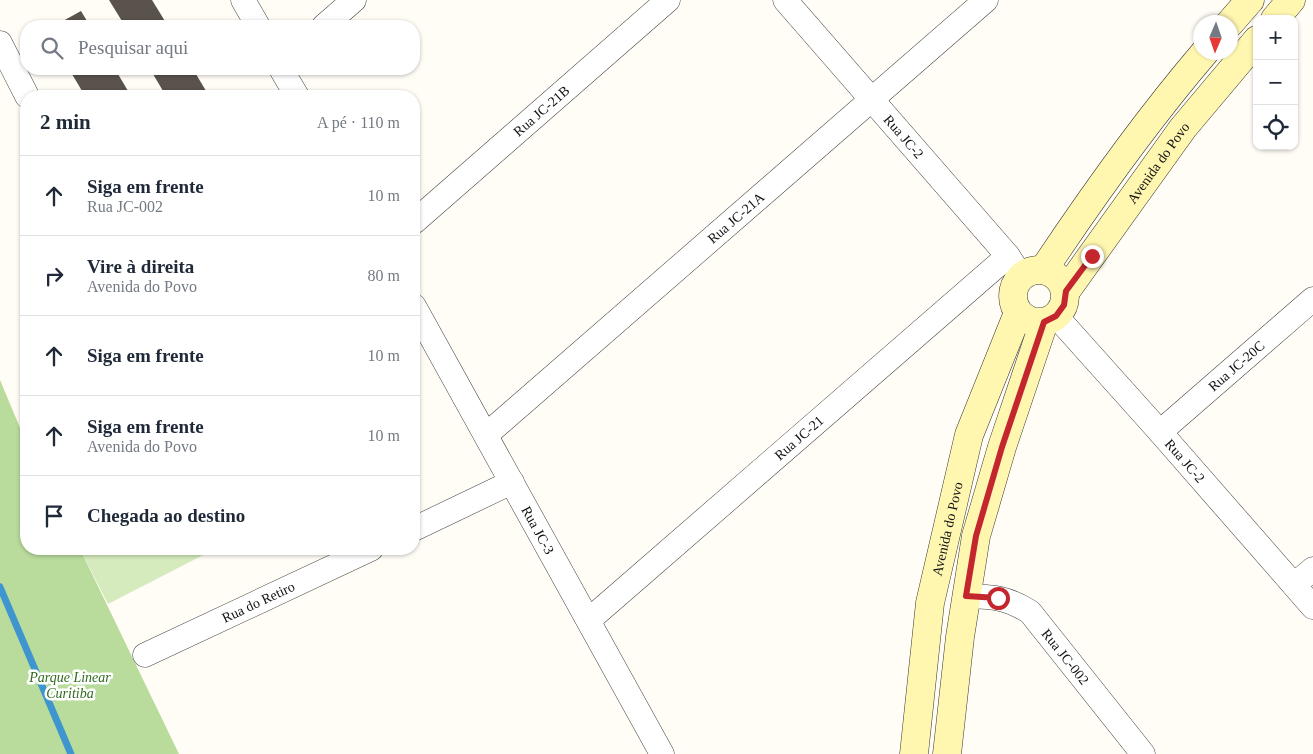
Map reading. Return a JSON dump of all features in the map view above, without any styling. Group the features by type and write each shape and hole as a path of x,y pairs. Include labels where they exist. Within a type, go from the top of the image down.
{"main road":[{"path":"1237,15 1250,0"},
{"path":"1278,15 1291,0"},
{"name":"Avenida do Povo","path":"1066,291 1183,128 1253,45"},
{"path":"1024,267 1054,273 1061,281 1066,291 1064,305 1050,319 1029,321 1018,313 1012,300 1013,287 1024,267 1091,200 1198,60"},
{"name":"Avenida do Povo","path":"914,754 930,603 967,445 1018,313"},
{"name":"Avenida do Povo","path":"947,754 960,637 976,536 1002,447 1050,319"}],"street":[{"path":"243,0 255,20"},
{"path":"331,20 354,0"},
{"name":"Rua JC-21B","path":"420,217 668,0"},
{"name":"Rua JC-2","path":"785,0 871,100 1024,267"},
{"name":"Rua JC-21A","path":"486,435 986,0"},
{"path":"0,43 24,90"},
{"path":"284,75 293,90"},
{"name":"Rua JC-21","path":"589,620 1024,267"},
{"name":"Rua JC-20C","path":"1160,432 1313,299"},
{"name":"Rua JC-3","path":"420,317 662,754"},
{"name":"Rua JC-2","path":"1050,319 1160,432 1313,607"},
{"path":"420,526 512,482"},
{"name":"Rua do Retiro","path":"145,655 358,555"},
{"path":"1294,585 1313,569"},
{"name":"Rua JC-002","path":"966,596 998,598 1015,602 1030,612 1143,754"}],"green space":[{"name":"Parque Linear Curitiba","path":"0,380 20,428 20,555 83,555 179,754 0,754"},
{"path":"83,555 203,555 108,604"}],"building":[{"path":"109,0 152,0 164,20 121,20"},
{"path":"81,11 86,20 65,20"},
{"path":"73,75 119,75 127,90 81,90"},
{"path":"154,75 197,75 205,90 162,90"}],"waterway":[{"path":"0,587 71,754"}],"route":[{"path":"998,598 966,596 976,536 1002,447 1044,322 1056,316 1064,305 1066,291 1092,256"}]}
